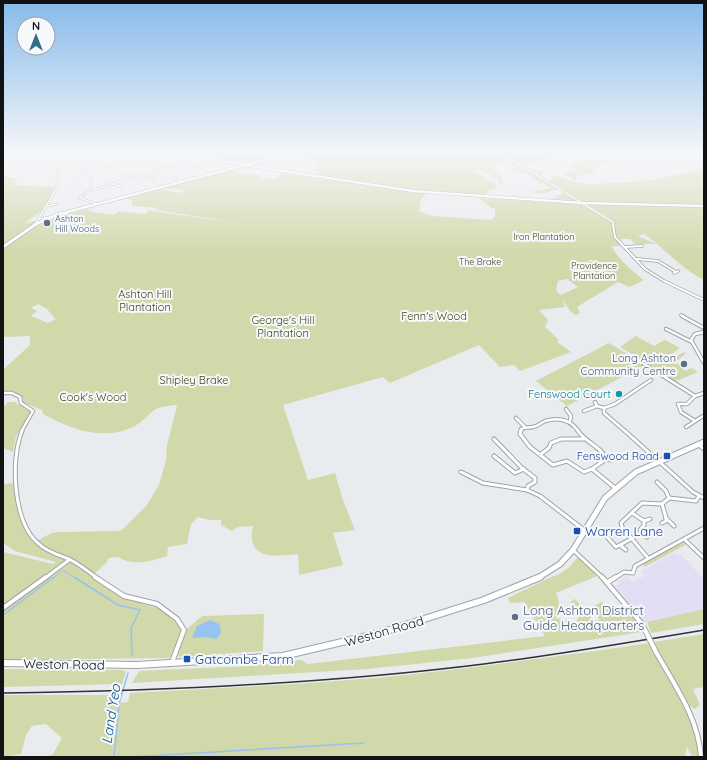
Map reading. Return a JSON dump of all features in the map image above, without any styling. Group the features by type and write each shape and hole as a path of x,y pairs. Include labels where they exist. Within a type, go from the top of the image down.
{"main road":[{"path":"3,247 34,225 54,216 166,186"},
{"path":"385,186 413,191 582,203 704,206"},
{"name":"Weston Road","path":"3,663 172,663 283,656 380,633 484,600 533,581 560,564 573,550 605,498 615,488 636,472 702,443"}],"street":[{"path":"34,225 47,206 56,186"},
{"path":"97,204 79,199 90,189 105,186"},
{"path":"554,186 613,222 616,237 648,270 661,279 704,300"},
{"path":"47,206 55,205"},
{"path":"38,220 54,216"},
{"path":"625,247 642,246"},
{"path":"637,259 647,258 660,261 676,272"},
{"path":"681,315 704,328"},
{"path":"666,329 692,342 704,363"},
{"path":"692,342 693,335 704,332"},
{"path":"644,364 695,396"},
{"path":"584,407 586,410 597,406 604,408 615,404 651,380"},
{"path":"3,393 12,393 20,397 21,403 33,411 23,426 15,446 14,468 23,518 35,541 55,554 69,560 126,597 153,602 160,605 183,624 184,630 172,663"},
{"path":"695,421 681,412 679,403 687,404 695,396 704,393"},
{"path":"595,402 597,406"},
{"path":"604,408 604,413 607,416 699,496 704,498"},
{"path":"566,409 571,416 570,421"},
{"path":"686,427 703,416"},
{"path":"516,418 525,427"},
{"path":"606,459 603,453 584,439 578,428 570,421 546,421 533,426 525,427 521,430 520,434 530,447 541,454 553,465 567,461 584,472 592,469 606,459 611,460"},
{"path":"494,439 536,479 535,482 528,486 527,490"},
{"path":"541,454 550,448 551,443 559,440 584,439"},
{"path":"702,443 704,449"},
{"path":"494,456 515,473 524,469"},
{"path":"592,469 615,488"},
{"path":"461,472 483,483 527,490 540,496 584,530"},
{"path":"657,482 666,491 669,498"},
{"path":"648,558 621,525 621,522 632,513 636,506 644,502 662,504 669,498 696,502 699,496"},
{"path":"662,504 666,518 674,526"},
{"path":"632,513 644,521"},
{"path":"662,523 666,521 666,518"},
{"path":"644,521 650,519"},
{"path":"644,521 644,525 640,530 647,537"},
{"path":"608,582 624,572 633,573 635,566 704,528"},
{"path":"608,538 616,547 633,538"},
{"path":"684,539 704,558"},
{"path":"620,545 626,550"},
{"path":"573,550 608,582 642,624 691,714 698,735 701,757"},
{"path":"3,608 69,560"}],"shaded area":[{"path":"674,553 677,556 680,554 704,579 704,609 644,623 615,586 620,583 619,581 627,576 632,582 644,576 641,571"}],"green space":[{"path":"3,186 55,187 43,210 25,223 36,221 3,245"},
{"path":"168,186 378,186 426,194 420,201 419,211 432,216 491,220 495,216 495,209 491,208 479,198 579,204 551,200 563,193 557,189 540,193 530,192 550,188 548,186 704,186 704,280 680,264 659,246 644,234 638,236 656,244 635,244 630,239 620,239 613,233 614,237 622,246 612,246 614,250 625,264 644,280 629,287 618,282 577,307 580,313 576,315 571,312 562,299 565,307 539,310 548,320 545,327 559,340 557,342 571,352 520,371 514,365 500,367 479,345 390,383 383,377 283,405 308,480 335,473 343,500 355,530 333,533 343,565 299,575 298,554 270,555 263,554 258,551 254,546 252,539 252,531 254,526 238,527 232,531 221,525 221,520 209,520 198,517 191,524 187,544 168,547 167,556 142,562 130,562 118,557 109,558 106,563 94,574 120,592 142,601 142,604 159,608 180,626 181,632 169,658 3,660 3,552 53,564 56,562 15,551 3,543 3,485 11,483 15,485 24,528 34,542 52,533 122,530 147,505 159,485 166,460 167,445 177,406 175,405 156,409 138,424 124,431 100,433 76,429 43,414 42,410 24,403 19,394 12,391 3,392 3,370 30,345 30,336 3,336 3,248 41,223 51,225 52,223 43,222 86,209 93,212 114,215 119,211 145,214 149,210 248,225 156,210 157,208 132,206 132,200 124,198 159,189 180,193 184,190 162,188","holes":["567,279 578,287 561,295 556,291 558,281","38,304 49,310 48,311 56,319 48,323 31,316 37,311 31,308"]},
{"path":"389,186 496,186 495,189 489,190 485,196"},
{"path":"636,336 654,346 665,340 680,348 670,355 676,357 684,352 686,353 676,362 686,371 691,368 698,372 674,382 667,378 678,372 672,368 664,373 620,347"},
{"path":"609,343 645,365 567,406 536,381"},
{"path":"8,402 16,402 17,405 20,404 32,411 16,436 13,452 3,448 3,407"},
{"path":"684,542 687,544 645,567 642,564"},
{"path":"577,558 582,559 597,576 556,593 559,602 556,618 576,622 580,615 570,602 575,599 594,621 600,620 589,608 602,602 608,610 626,607 642,632 473,658 367,669 132,683 139,671 249,666 301,660 308,664 545,636 524,602 510,603 508,598 563,572"},
{"path":"704,609 704,624 651,633 647,622"},
{"path":"264,614 263,651 179,657 178,652 187,629 202,616"},
{"path":"704,634 704,687 693,689 700,705 695,709 688,705 654,642"},
{"path":"650,643 682,698 689,714 698,744 698,757 692,757 687,747 685,757 46,757 53,754 62,738 46,724 32,726 26,735 21,754 3,757 3,695 118,695 118,703 128,702 130,693 386,677 518,662"},
{"path":"3,669 123,670 126,672 122,684 3,687"}],"water":[{"path":"210,620 219,624 220,626 219,636 216,639 206,637 192,638 197,626"}],"waterway":[{"name":"Land Yeo","path":"53,578 63,570 75,578"},
{"name":"Land Yeo","path":"3,615 54,577"},
{"name":"Land Yeo","path":"74,577 118,605 140,610 131,628 132,656"},
{"name":"Land Yeo","path":"114,757 119,704 128,673"},
{"path":"131,757 364,743"}],"railway":[{"path":"3,693 183,688 364,677 511,660 704,630"}],"place":[{"name":"Ashton Hill Woods","path":"47,223"},
{"name":"Long Ashton Community Centre","path":"684,364"},
{"name":"Fenswood Court","path":"619,394"},
{"name":"Fenswood Road","path":"667,456"},
{"name":"Warren Lane","path":"577,531"},
{"name":"Long Ashton District Guide Headquarters","path":"515,617"},
{"name":"Gatcombe Farm","path":"187,659"}],"park label":[{"name":"Iron Plantation","path":"544,236"},
{"name":"The Brake","path":"480,261"},
{"name":"Providence Plantation","path":"594,270"},
{"name":"Ashton Hill Plantation","path":"145,300"},
{"name":"Fenn's Wood","path":"434,316"},
{"name":"George's Hill Plantation","path":"283,326"},
{"name":"Shipley Brake","path":"194,380"},
{"name":"Cook's Wood","path":"93,397"}]}
